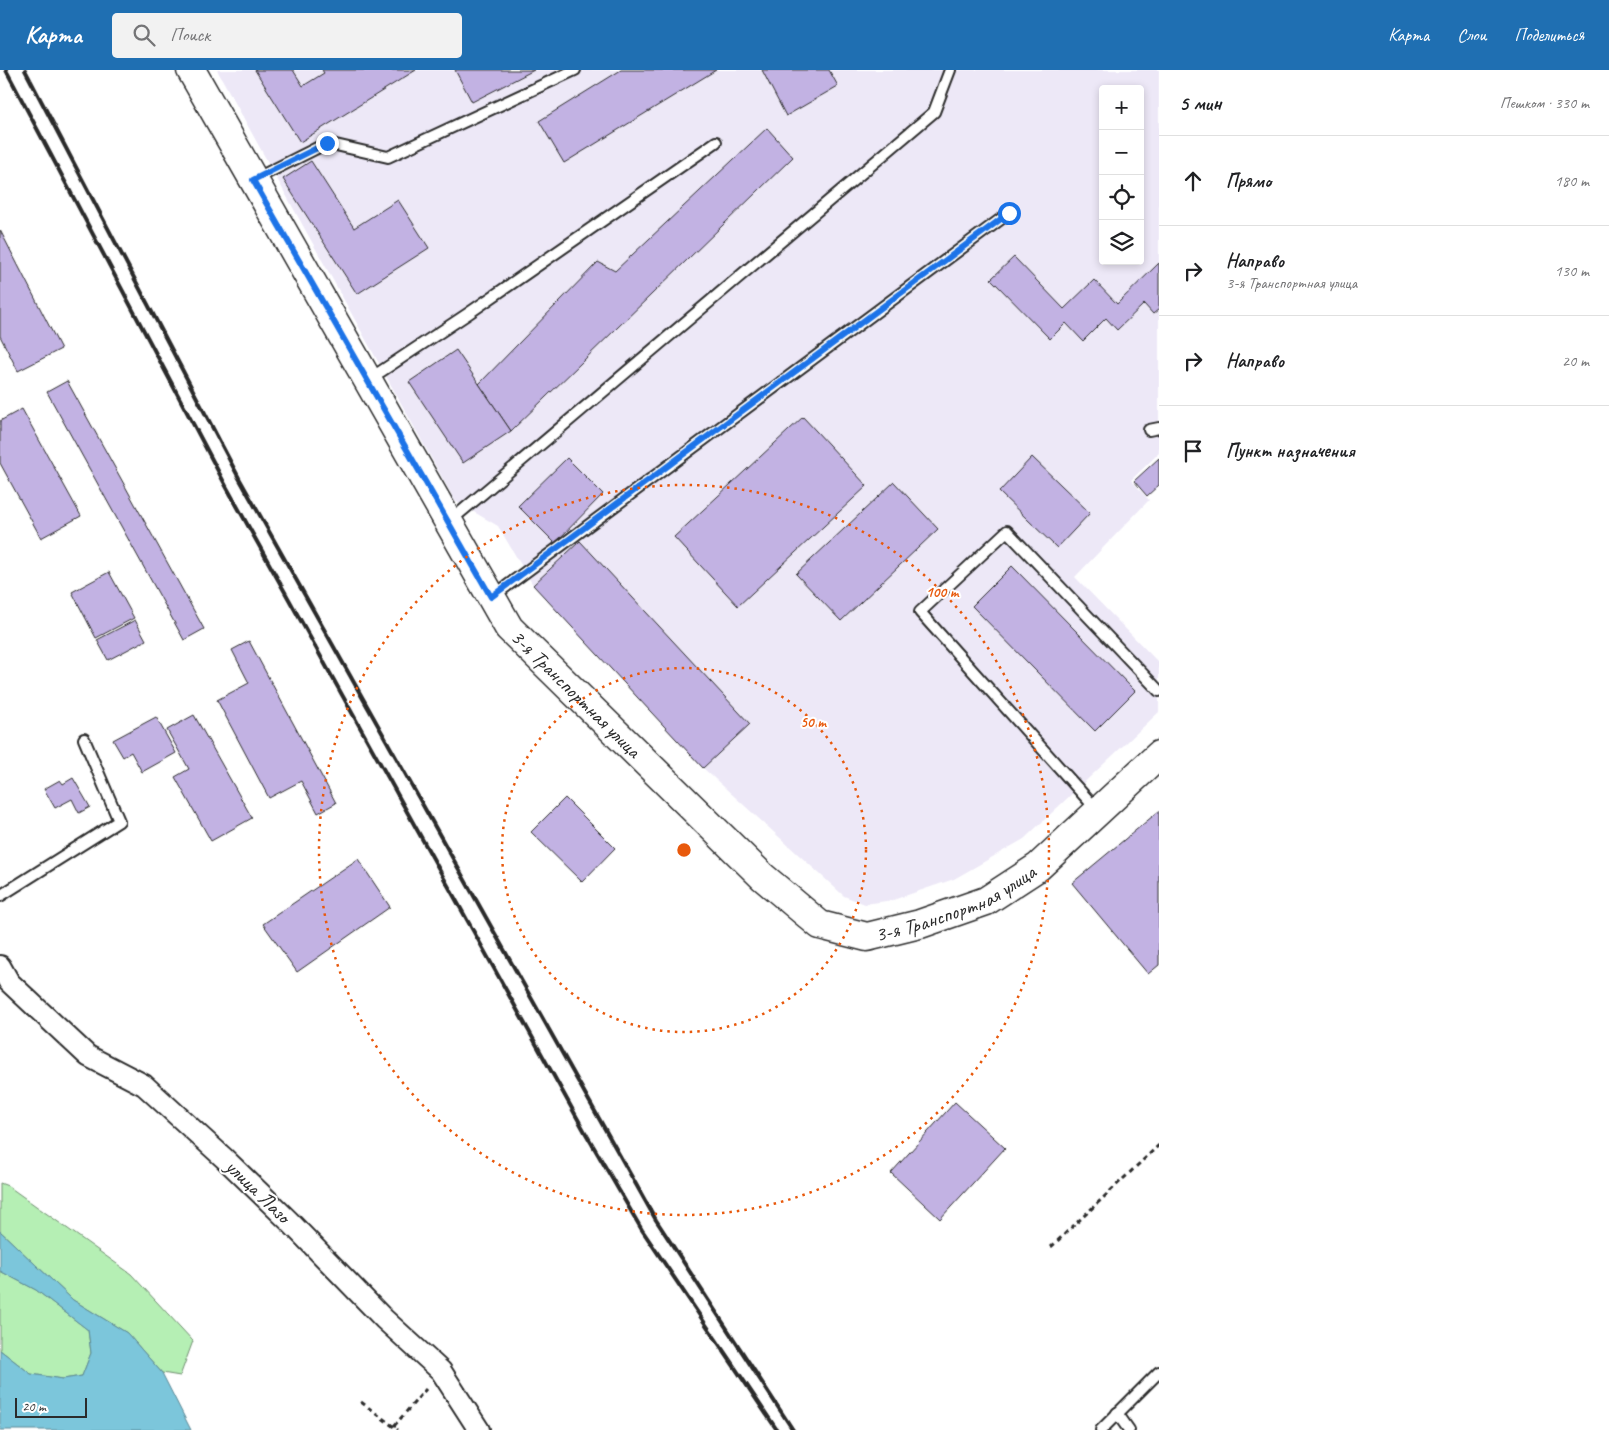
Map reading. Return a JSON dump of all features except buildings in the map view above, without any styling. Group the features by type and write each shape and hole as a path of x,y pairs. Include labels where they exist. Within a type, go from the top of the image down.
{"street":[{"name":"3-я Транспортная улица","path":"191,70 509,628 763,876 820,925 867,937 920,924 986,901 1038,866 1159,755"},
{"name":"улица Лазо","path":"5,974 88,1056 144,1085 224,1158 334,1266 384,1320 442,1371 479,1430"}],"lane":[{"path":"253,180 327,143 388,157 575,70"},
{"path":"449,523 934,112 950,70"},
{"path":"367,381 469,314 716,142"},
{"path":"491,597 1009,213"},
{"path":"1098,811 920,612 1007,531 1159,691"},
{"path":"0,896 119,821 84,739"},
{"path":"1102,1430 1159,1372"},
{"path":"1117,1413 1129,1430"}],"path":[{"path":"1050,1247 1159,1145"},
{"path":"394,1426 422,1394"},
{"path":"361,1402 398,1430"}],"shaded area":[{"path":"217,70 1159,70 1159,453 1131,480 1149,500 1075,577 1159,663 1159,712 1024,839 954,879 893,900 865,904 844,896 703,768 533,585 498,526 455,501"}],"green space":[{"path":"0,1183 8,1186 131,1274 193,1341 180,1376 162,1373 127,1333 73,1300 0,1231"},
{"path":"0,1271 36,1290 88,1330 91,1353 82,1376 63,1379 31,1374 0,1350"}],"water":[{"path":"0,1231 73,1300 127,1333 162,1373 191,1430 0,1430 0,1350 31,1374 63,1379 82,1376 91,1353 88,1330 36,1290 0,1271"}],"railway":[{"path":"6,70 226,486 585,1132 642,1230 777,1430"},
{"path":"25,70 239,478 656,1220 793,1430"}],"route":[{"path":"327,143 253,180 491,597 1009,213"}]}
